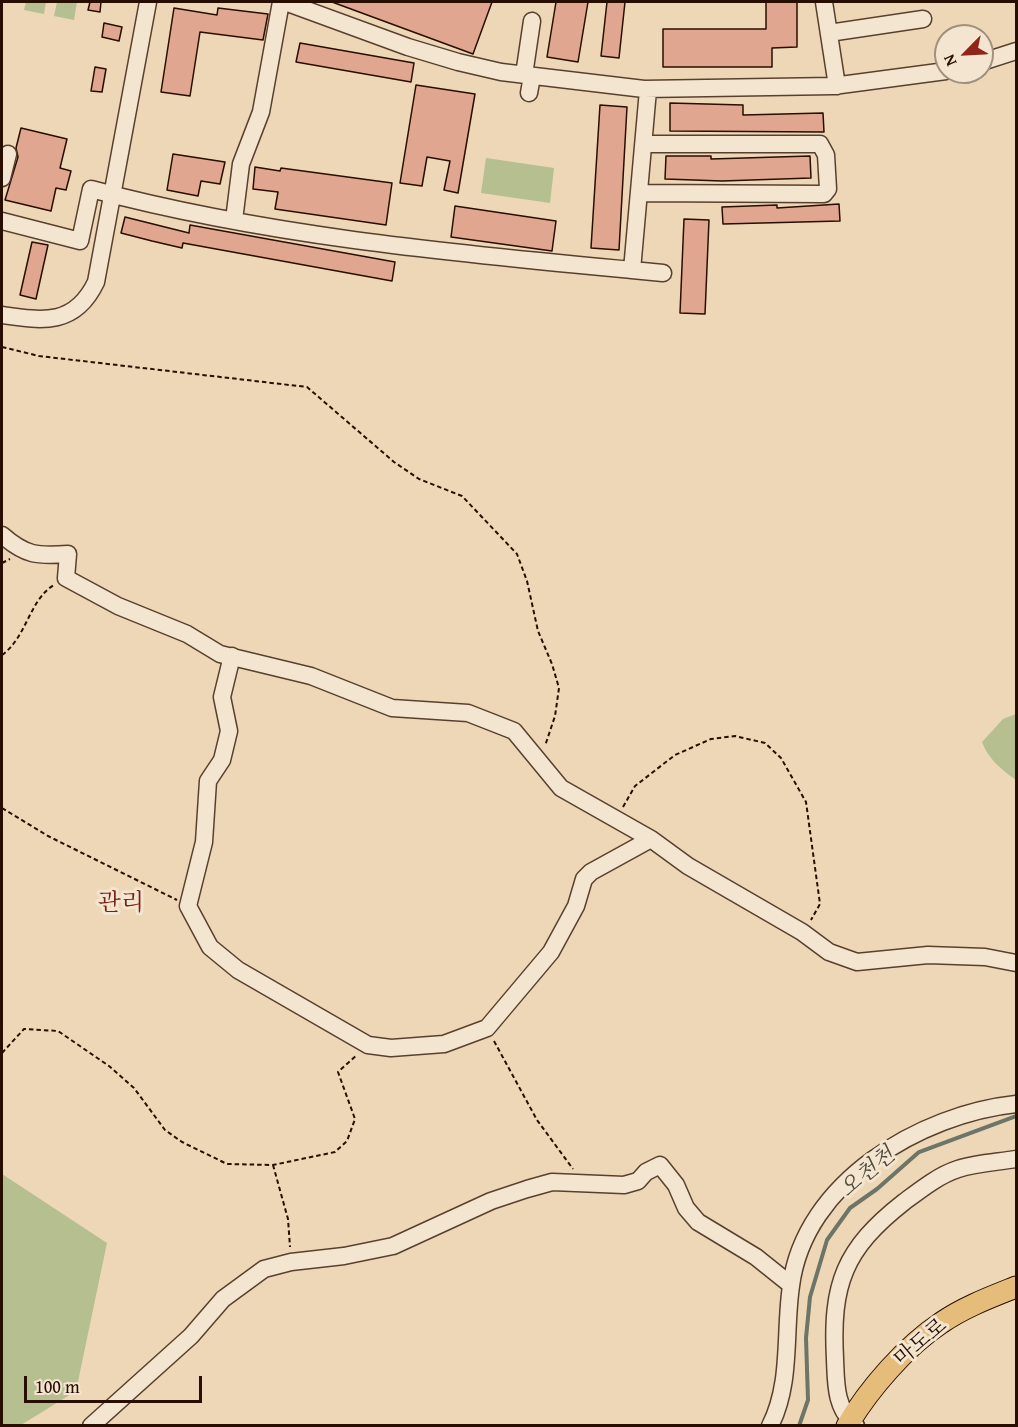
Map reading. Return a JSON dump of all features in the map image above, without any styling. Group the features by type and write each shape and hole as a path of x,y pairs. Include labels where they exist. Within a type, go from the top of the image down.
{"main road":[{"name":"마도로","path":"851,1424 891,1367 940,1323 982,1300 1017,1287"}],"street":[{"path":"2,315 38,320 60,317 75,311 88,299 96,282 147,2"},
{"path":"234,220 241,164 261,112 283,2 408,47 490,70 648,90 837,86 934,73"},
{"path":"824,2 837,86"},
{"path":"829,33 923,19"},
{"path":"529,93 532,21"},
{"path":"994,58 1017,51"},
{"path":"632,270 648,90"},
{"path":"639,193 824,194 828,189 826,155 820,144 644,144"},
{"path":"2,178 8,154"},
{"path":"2,221 80,241 91,189 234,220 444,252 663,273"},
{"path":"2,535 22,551 37,556 68,554 66,578 118,606 187,634 220,654 311,676 360,693 392,708 468,713 496,722 514,731 561,789 651,839 688,866 802,932 829,952 857,962 928,955 985,957 1017,963"},
{"path":"232,656 222,697 230,731 222,760 208,781 204,842 189,906 210,947 238,970 368,1045 391,1048 444,1044 487,1028 550,952 576,906 584,879 591,872 651,839"},
{"path":"770,1425 778,1410 785,1375 791,1285 802,1243 816,1220 845,1182 927,1126 961,1114 1017,1104"},
{"path":"851,1424 836,1391 833,1336 841,1276 856,1247 874,1225 921,1189 957,1169 1017,1159"},
{"path":"91,1425 191,1336 223,1299 264,1269 291,1262 344,1256 393,1246 491,1201 552,1182 624,1185 638,1181 645,1172 660,1166 676,1185 686,1208 698,1222 756,1257 791,1285"}],"path":[{"path":"2,346 39,356 307,387 394,462 418,479 462,496 517,554 527,582 537,631 552,664 559,688 556,707 538,763"},
{"path":"2,655 14,646 44,591 66,578"},
{"path":"616,819 635,786 675,755 711,739 735,736 765,743 781,758 806,802 820,904 802,932"},
{"path":"2,808 48,836 189,906"},
{"path":"487,1028 537,1120 583,1183"},
{"path":"2,1053 24,1029 58,1031 109,1066 135,1088 165,1130 182,1142 227,1164 273,1165 335,1152 347,1141 355,1119 339,1072 368,1045"},
{"path":"273,1165 288,1219 291,1262"}],"green space":[{"path":"26,2 46,2 44,14 24,10"},
{"path":"57,2 77,2 74,20 54,16"},
{"path":"486,158 554,168 550,203 481,193"},
{"path":"1016,714 1016,780 992,759 982,742 1003,719"},
{"path":"2,1174 107,1243 76,1391 21,1425 2,1425"}],"building":[{"path":"90,2 101,2 100,12 88,10"},
{"path":"332,2 492,2 473,54"},
{"path":"556,2 588,2 578,62 547,57"},
{"path":"607,2 625,2 619,58 601,56"},
{"path":"766,2 797,2 797,47 772,48 772,67 663,67 663,29 766,29"},
{"path":"174,8 217,15 218,8 268,14 263,40 200,32 190,96 161,92"},
{"path":"104,23 122,27 119,41 102,37"},
{"path":"300,43 414,63 411,82 296,62"},
{"path":"95,67 106,69 102,92 91,91"},
{"path":"416,85 475,94 458,193 444,190 450,161 427,157 422,186 400,183"},
{"path":"670,103 743,105 743,115 823,113 824,132 670,131"},
{"path":"600,105 627,107 619,250 591,248"},
{"path":"21,128 67,139 60,168 71,171 66,190 56,188 51,211 5,200 18,157 16,148"},
{"path":"173,154 225,162 220,184 201,181 198,196 167,190"},
{"path":"666,156 711,156 711,159 810,156 811,178 722,181 665,179"},
{"path":"255,167 280,171 281,168 392,183 386,225 275,209 278,192 253,189"},
{"path":"839,204 840,221 723,224 722,207 777,205 777,208"},
{"path":"455,206 556,221 552,251 451,237"},
{"path":"125,217 189,233 190,225 395,262 392,281 183,243 182,248 152,241 121,233"},
{"path":"684,219 709,220 705,314 680,313"},
{"path":"32,242 48,245 36,299 20,295"}],"waterway":[{"name":"오천천","path":"799,1426 808,1400 806,1338 810,1297 827,1240 850,1208 877,1189 919,1152 1016,1116"}],"district":[{"name":"관리","path":"121,904"}]}
